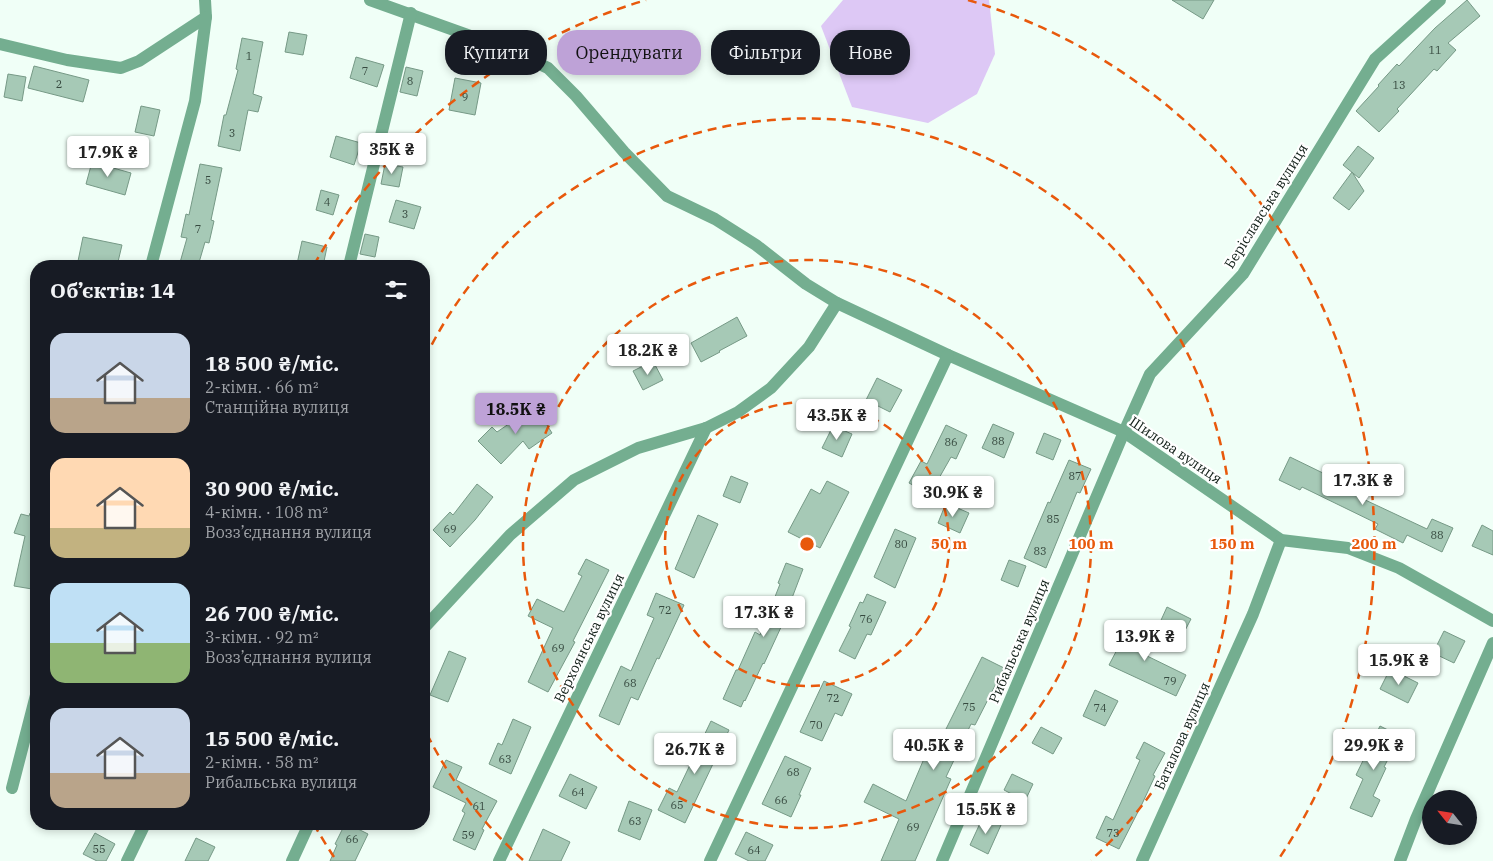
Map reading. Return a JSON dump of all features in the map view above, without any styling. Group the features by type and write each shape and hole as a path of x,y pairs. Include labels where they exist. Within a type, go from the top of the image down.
{"street":[{"path":"153,260 195,101 206,17 205,0"},
{"name":"Шилова вулиця","path":"370,0 510,50 548,68 576,96 624,152 666,196 715,219 756,245 806,284 837,303 948,355 1124,432 1281,540 1348,548 1399,568 1493,621"},
{"name":"Беріславська вулиця","path":"1124,432 1150,374 1244,274 1374,59 1440,0"},
{"path":"350,260 411,14"},
{"path":"0,44 67,60 122,68 139,61 206,17"},
{"path":"430,622 510,535 574,480 638,448 706,428 738,412 771,388 809,347 837,303"},
{"path":"710,861 948,355"},
{"name":"Верхоянська вулиця","path":"499,861 706,428"},
{"name":"Рибальська вулиця","path":"942,861 1124,432"},
{"name":"Баталова вулиця","path":"1142,861 1253,614 1281,540"},
{"path":"1400,861 1416,819 1493,643"},
{"path":"12,788 30,718"},
{"path":"127,861 142,830"},
{"path":"292,861 306,830"}],"shaded area":[{"path":"843,0 989,0 995,54 977,94 928,123 852,107 840,75 910,75 910,30 830,30 830,50 821,26"}],"building":[{"path":"1172,0 1214,0 1203,19"},
{"path":"1467,0 1480,16 1448,43 1456,50 1437,71 1434,69 1397,109 1399,111 1379,132 1356,111 1397,64 1399,66 1435,28"},
{"path":"289,32 307,35 303,55 285,52"},
{"path":"242,38 263,42 253,94 262,97 258,112 248,110 240,151 218,146 224,115 226,115 238,70 236,69"},
{"path":"356,57 384,65 377,87 350,78"},
{"path":"34,66 89,80 83,102 28,88"},
{"path":"406,67 423,71 417,96 400,92"},
{"path":"8,74 26,77 22,101 4,97"},
{"path":"455,78 481,83 475,115 449,110"},
{"path":"141,106 160,110 154,136 135,132"},
{"path":"336,136 361,143 354,165 330,157"},
{"path":"1358,146 1374,158 1359,178 1343,165"},
{"path":"92,162 131,173 125,195 86,184"},
{"path":"200,164 222,168 211,220 214,221 209,243 205,242 200,260 181,260 187,238 181,237 186,214 189,215"},
{"path":"385,164 403,167 399,187 381,184"},
{"path":"1352,172 1364,191 1349,210 1333,198"},
{"path":"321,190 339,195 333,215 316,210"},
{"path":"396,200 421,207 414,229 389,222"},
{"path":"365,234 379,237 375,257 360,254"},
{"path":"83,237 122,245 118,260 78,260"},
{"path":"302,241 327,247 324,260 298,260"},
{"path":"737,317 747,336 701,362 691,343"},
{"path":"653,361 663,380 643,390 633,371"},
{"path":"877,378 902,390 890,412 866,400"},
{"path":"535,406 552,433 529,449 523,441 501,464 478,441 492,427 497,432"},
{"path":"993,424 1014,433 1004,458 982,448"},
{"path":"946,425 967,435 956,459 951,457 930,494 909,483 921,461 927,464"},
{"path":"833,426 852,434 842,457 822,448"},
{"path":"1044,433 1061,440 1053,460 1036,453"},
{"path":"1290,457 1364,493 1361,498 1427,529 1432,519 1453,528 1442,552 1407,535 1403,543 1375,529 1378,524 1302,487 1300,490 1279,480"},
{"path":"1069,460 1091,469 1080,493 1077,492 1046,568 1024,558 1048,502 1050,503"},
{"path":"731,476 748,483 740,503 723,496"},
{"path":"827,481 849,492 820,548 788,532 811,489 820,494"},
{"path":"477,484 493,497 450,547 433,530 450,512 453,515"},
{"path":"946,503 969,513 960,533 938,523"},
{"path":"30,513 30,589 14,586 25,536 14,533 21,514 29,516"},
{"path":"698,515 718,524 694,578 675,569"},
{"path":"1482,525 1493,531 1493,555 1472,546"},
{"path":"895,529 916,538 895,588 874,577"},
{"path":"586,559 609,570 573,641 575,642 548,692 528,682 553,628 528,616 537,599 564,612 582,576 578,574"},
{"path":"1009,560 1026,566 1018,587 1001,580"},
{"path":"786,563 803,569 792,598 794,599 764,664 741,707 723,699 755,632 760,635"},
{"path":"656,593 684,605 638,700 631,697 619,725 599,716 621,666 631,671 654,618 647,615"},
{"path":"867,594 886,602 871,635 867,634 855,659 839,651 851,627 849,626 860,602 863,603"},
{"path":"1167,607 1191,619 1180,640 1157,629"},
{"path":"1133,623 1153,634 1143,654 1186,675 1176,696 1109,665"},
{"path":"1444,631 1465,641 1454,663 1433,653"},
{"path":"449,651 466,658 448,702 430,695"},
{"path":"982,657 1004,668 975,725 971,724 946,777 951,779 915,861 881,861 899,819 864,802 873,784 906,801 926,754 923,753 933,731 943,735"},
{"path":"1390,669 1418,683 1408,703 1380,689"},
{"path":"824,681 852,694 842,716 835,713 822,741 800,732"},
{"path":"1095,690 1118,701 1105,726 1083,716"},
{"path":"513,719 531,727 511,774 489,764 498,743 502,745"},
{"path":"711,721 729,730 685,823 658,810 669,788 677,792"},
{"path":"1380,726 1400,736 1384,767 1386,768 1373,796 1380,800 1372,817 1350,808 1363,779 1356,775"},
{"path":"1041,727 1062,738 1053,754 1032,743"},
{"path":"1144,742 1165,753 1119,849 1096,838 1106,816 1113,820 1140,760 1136,758"},
{"path":"785,756 811,768 791,817 762,804"},
{"path":"446,760 462,767 456,780 497,801 482,829 484,830 475,850 453,840 465,813 462,811 466,803 433,787"},
{"path":"570,774 597,787 586,809 559,796"},
{"path":"1012,774 1033,784 1025,801 1004,790"},
{"path":"629,801 652,810 640,840 618,831"},
{"path":"983,817 1001,825 988,854 970,845"},
{"path":"543,829 570,842 561,861 529,861"},
{"path":"342,830 360,830 368,834 355,861 330,861 337,845 335,844"},
{"path":"746,832 773,845 765,861 749,861 735,854"},
{"path":"95,833 115,844 106,861 97,861 83,854"},
{"path":"196,838 215,847 208,861 185,861"}]}
